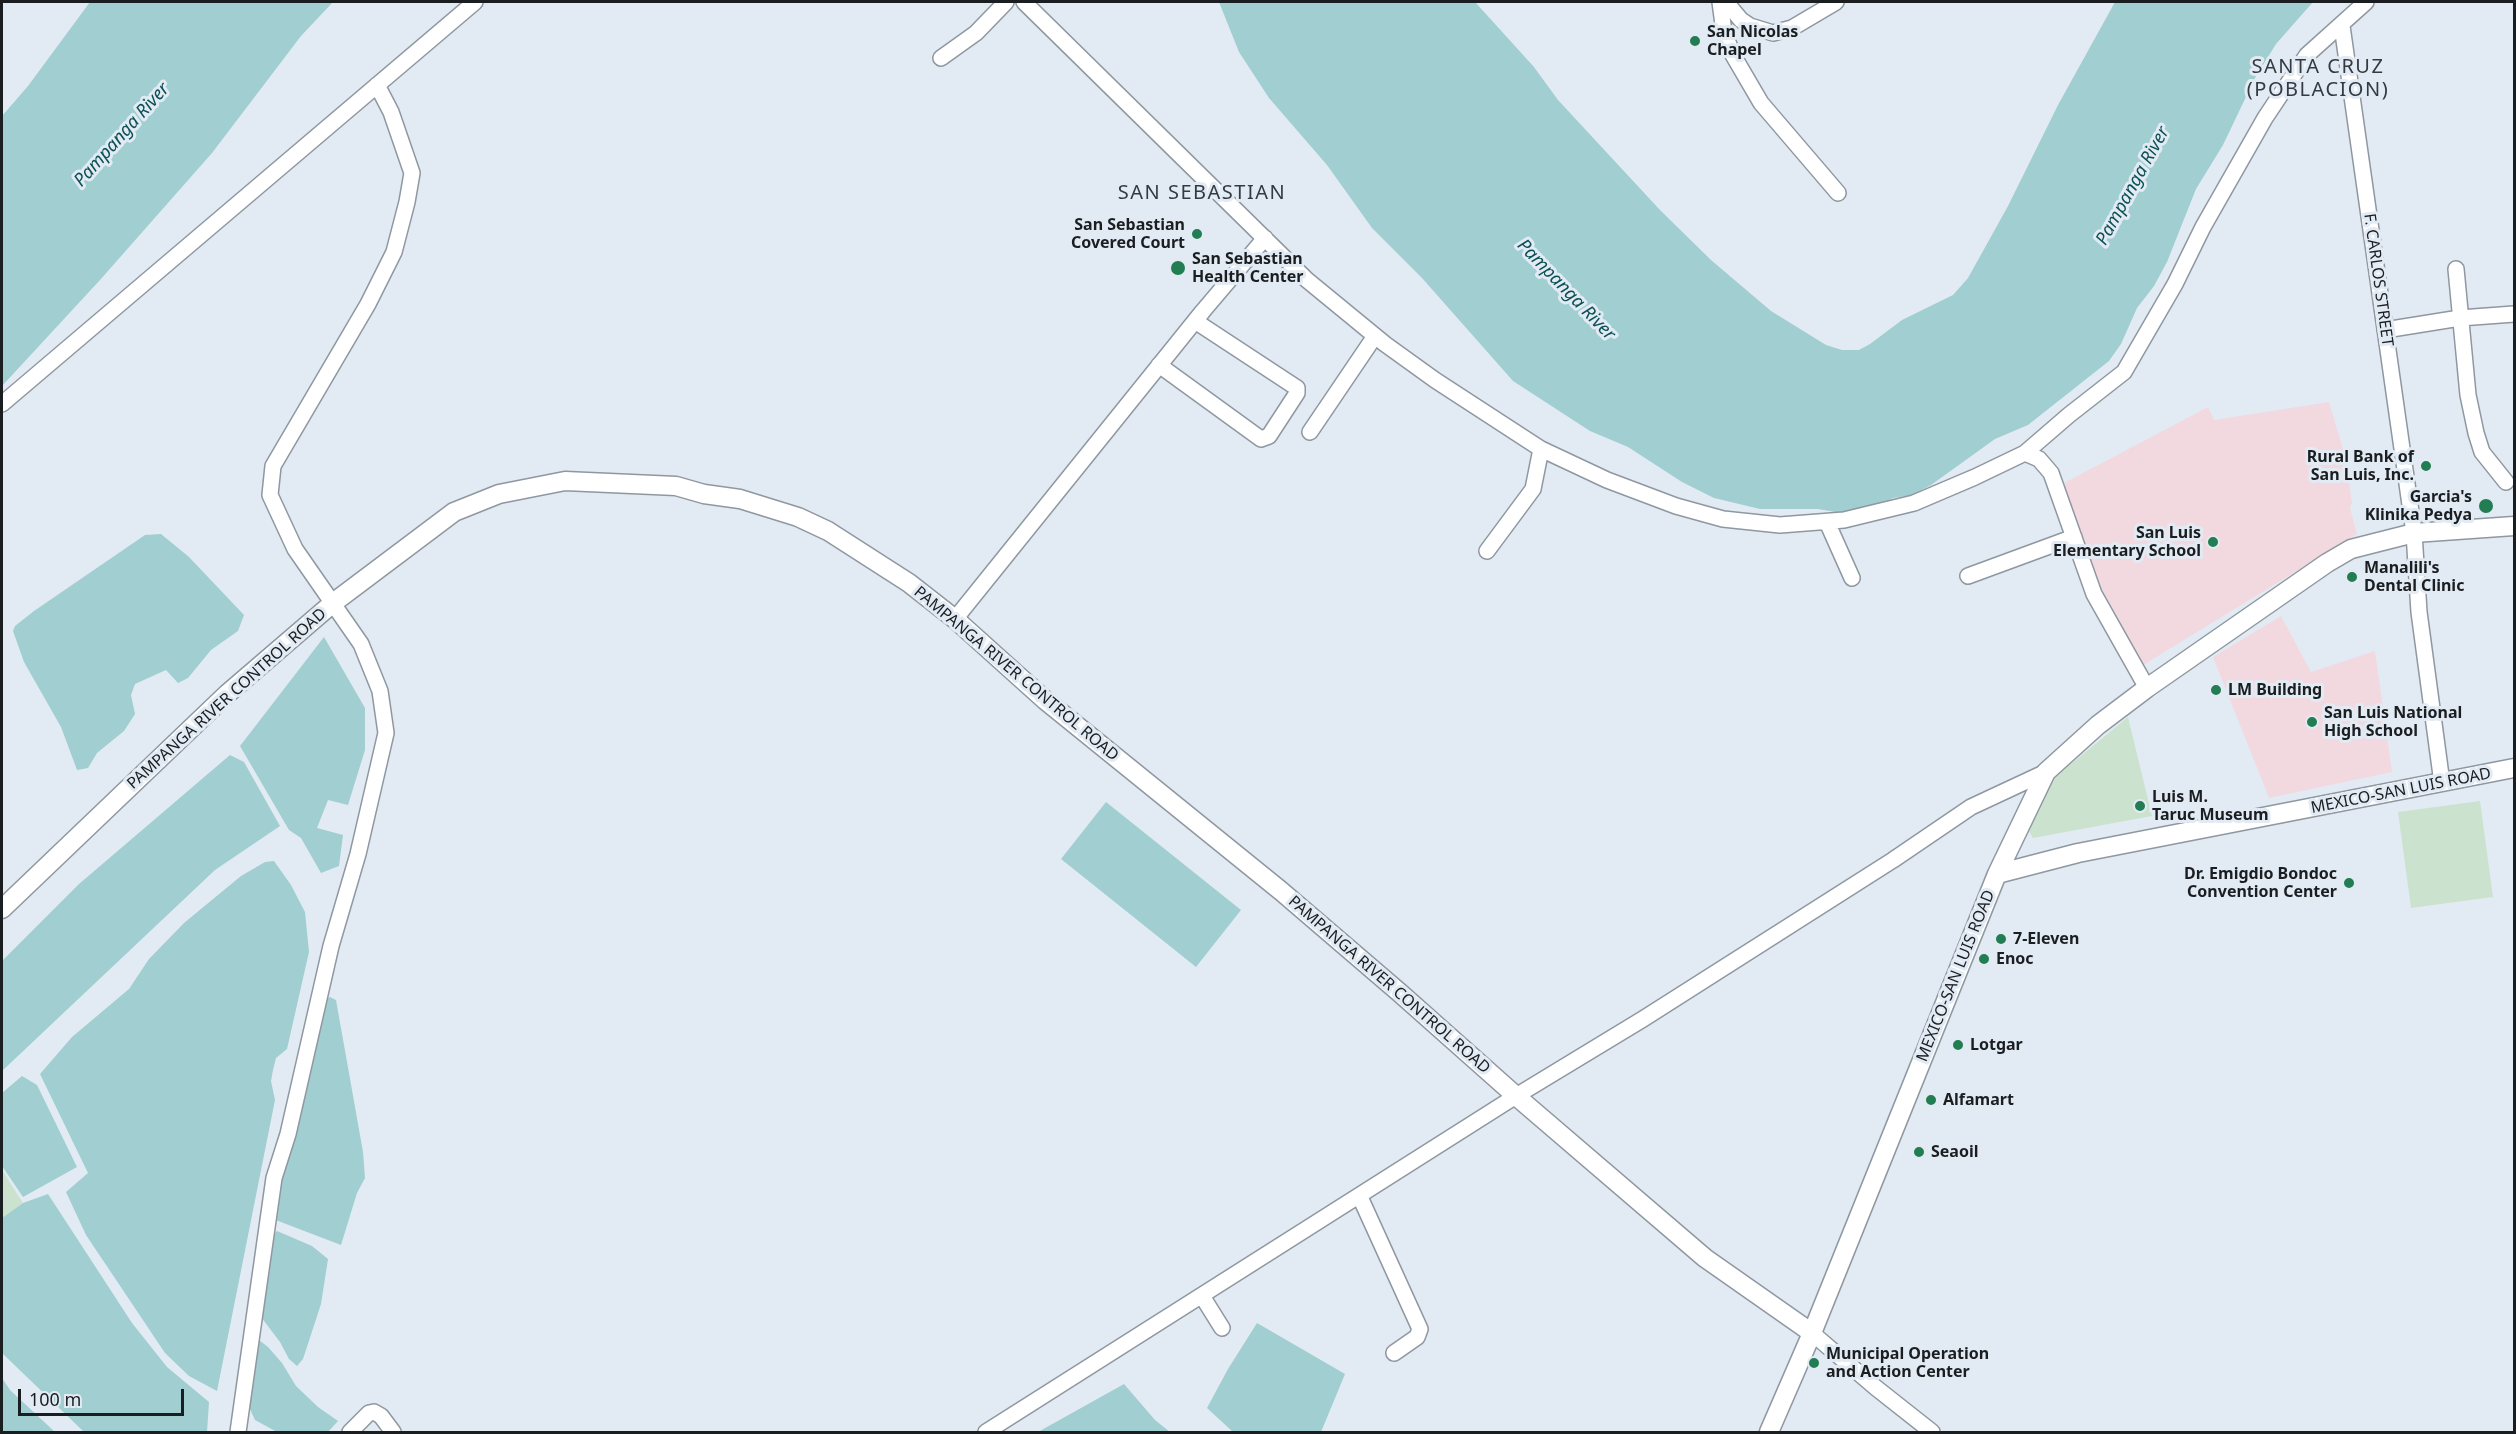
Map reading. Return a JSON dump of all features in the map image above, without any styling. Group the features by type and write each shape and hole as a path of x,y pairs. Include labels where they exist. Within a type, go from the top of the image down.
{"main road":[{"name":"PAMPANGA RIVER CONTROL ROAD","path":"2,909 227,694 333,603 454,512 499,494 565,481 676,486 704,494 740,499 798,517 828,531 858,549 955,619 1054,707 1281,891 1705,1258 1812,1333"},
{"path":"1997,874 2046,772 2098,725 2147,688 2350,549 2414,533 2514,525"},
{"name":"MEXICO-SAN LUIS ROAD","path":"1769,1432 1812,1333 1997,874 2078,853 2514,768"}],"street":[{"path":"2,404 475,2"},
{"path":"941,58 976,33 1006,2"},
{"path":"1024,2 1329,300 1435,380 1541,449 1607,480 1676,506 1723,519 1780,525 1827,522 1914,503 1975,477 2025,453 2068,415 2124,372 2175,284 2203,227 2265,118 2307,55 2342,26 2366,2"},
{"path":"1720,2 1724,32 1733,55 1749,84 1761,103 1839,193"},
{"path":"1726,2 1741,20 1750,26 1773,33 1792,28 1836,2"},
{"name":"F. CARLOS STREET","path":"2342,26 2414,533 2419,612 2442,783"},
{"path":"253,1432 238,1428 274,1178 288,1134 331,946 358,854 386,733 380,691 361,644 296,549 270,495 273,466 368,304 394,252 412,173 391,112 377,85"},
{"path":"955,619 1159,365 1265,238"},
{"path":"2456,269 2468,394 2476,433 2482,452 2506,482"},
{"path":"2385,330 2460,318 2514,314"},
{"path":"1159,365 1261,439 1269,436 1297,393 1297,388 1195,321"},
{"path":"1310,432 1375,336"},
{"path":"1487,551 1533,489 1541,449"},
{"path":"2025,453 2039,459 2051,473 2094,594 2147,688"},
{"path":"1827,522 1852,578"},
{"path":"1968,576 2074,537"},
{"path":"986,1432 1516,1096 1643,1019 1883,867 1971,807 2046,772"},
{"path":"1360,1197 1420,1329 1417,1337 1394,1353"},
{"path":"1202,1296 1222,1328"},
{"name":"PAMPANGA RIVER CONTROL ROAD","path":"1812,1333 1932,1432"},
{"path":"350,1432 369,1413 374,1412 381,1416 393,1432"}],"shaded area":[{"name":"San Luis Elementary School","path":"2329,402 2346,459 2352,503 2350,508 2357,534 2140,667 2096,582 2072,520 2064,483 2208,407 2214,420"},
{"name":"San Luis National High School","path":"2281,616 2311,672 2375,651 2392,772 2269,798 2213,657"},
{"path":"2128,717 2152,816 2033,838 2029,831 2049,782"},
{"path":"2480,801 2493,897 2411,908 2398,812"},
{"path":"2,1170 23,1203 2,1218"}],"water":[{"name":"Pampanga River","path":"90,2 333,2 301,36 212,153 100,280 2,386 2,116 28,86"},
{"name":"Pampanga River","path":"1219,2 1475,2 1534,67 1558,100 1660,210 1711,260 1771,311 1826,345 1842,350 1859,350 1902,320 1953,295 1968,278 2008,206 2058,105 2115,2 2313,2 2276,44 2255,78 2223,145 2196,189 2167,262 2154,286 2137,308 2121,344 2109,361 2028,425 1995,439 1931,485 1912,495 1893,498 1868,511 1847,514 1818,509 1760,509 1714,498 1682,482 1628,447 1590,431 1513,381 1422,278 1372,228 1327,165 1269,98 1239,52"},
{"path":"161,534 189,557 244,615 238,631 211,650 188,678 178,683 166,670 135,684 131,695 135,714 124,731 97,753 88,768 77,770 61,727 24,662 13,631 15,626 34,611 145,535"},
{"path":"324,637 365,708 365,750 348,805 328,800 317,828 343,835 339,866 321,873 301,838 289,830 240,746"},
{"path":"230,755 244,762 280,826 215,870 2,1071 2,961 79,884"},
{"path":"1106,802 1241,910 1196,967 1061,859"},
{"path":"274,861 291,885 305,912 309,952 287,1049 276,1058 273,1070 271,1081 275,1100 217,1391 189,1376 165,1353 86,1235 66,1192 88,1173 40,1074 72,1037 129,989 149,959 184,923 241,876 265,862"},
{"path":"330,997 336,1000 363,1152 365,1178 357,1193 341,1245 273,1219 321,1002"},
{"path":"22,1076 37,1085 77,1167 23,1197 2,1166 2,1093"},
{"path":"48,1194 132,1323 167,1367 209,1402 207,1432 84,1432 2,1353 2,1218 23,1203"},
{"path":"277,1231 312,1246 328,1259 321,1304 303,1359 297,1366 289,1359 280,1342 258,1313 270,1238"},
{"path":"1257,1323 1345,1374 1321,1432 1233,1432 1207,1408"},
{"path":"259,1340 282,1363 296,1386 318,1407 338,1421 328,1432 277,1432 255,1420 249,1407 249,1388"},
{"path":"2,1378 10,1390 55,1432 2,1432"},
{"path":"1124,1384 1155,1420 1170,1432 1038,1432"}],"place":[{"name":"San Nicolas Chapel","path":"1695,41"},
{"name":"San Sebastian Covered Court","path":"1197,234"},
{"name":"San Sebastian Health Center","path":"1178,268"},
{"name":"Rural Bank of San Luis, Inc.","path":"2426,466"},
{"name":"Garcia's Klinika Pedya","path":"2486,506"},
{"name":"San Luis Elementary School","path":"2213,542"},
{"name":"Manalili's Dental Clinic","path":"2352,577"},
{"name":"LM Building","path":"2216,690"},
{"name":"San Luis National High School","path":"2312,722"},
{"name":"Luis M. Taruc Museum","path":"2140,806"},
{"name":"Dr. Emigdio Bondoc Convention Center","path":"2349,883"},
{"name":"7-Eleven","path":"2001,939"},
{"name":"Enoc","path":"1984,959"},
{"name":"Lotgar","path":"1958,1045"},
{"name":"Alfamart","path":"1931,1100"},
{"name":"Seaoil","path":"1919,1152"},
{"name":"Municipal Operation and Action Center","path":"1814,1363"}],"district":[{"name":"SANTA CRUZ (POBLACION)","path":"2318,78"},
{"name":"SAN SEBASTIAN","path":"1202,193"}]}
